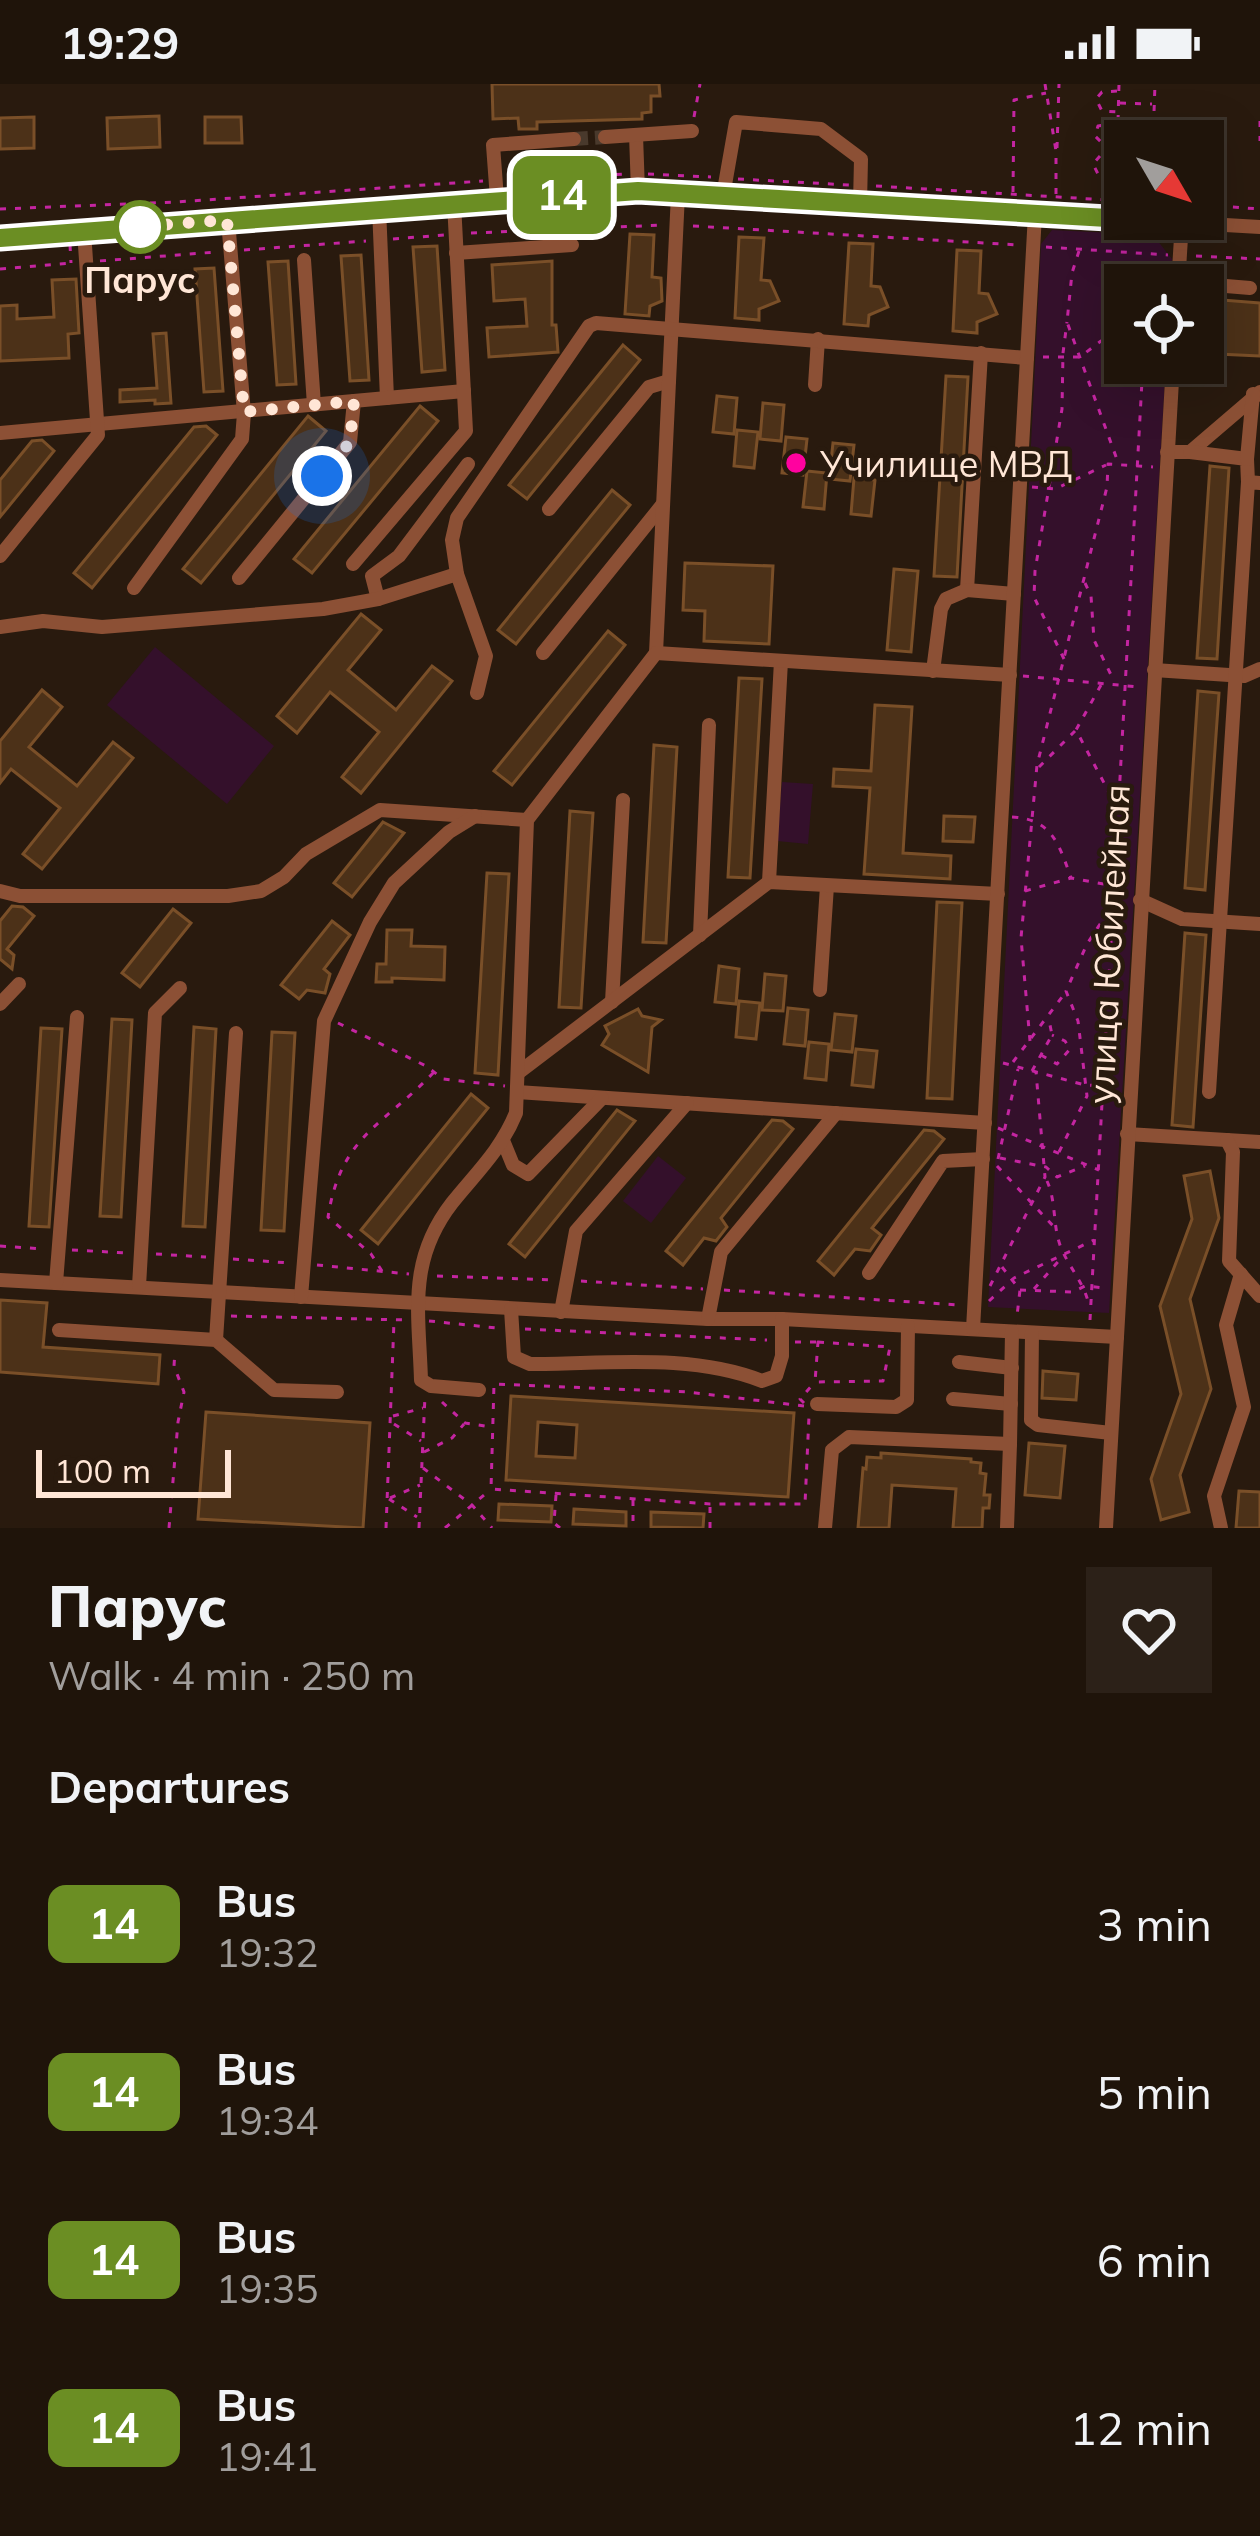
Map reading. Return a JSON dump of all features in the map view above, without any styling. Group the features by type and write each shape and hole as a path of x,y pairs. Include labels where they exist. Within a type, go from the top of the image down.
{"street":[{"path":"723,196 736,122 821,128 861,159 860,204"},
{"path":"605,136 692,131"},
{"path":"636,135 638,191"},
{"path":"497,200 493,145 574,139"},
{"path":"0,238 638,191 1104,218"},
{"path":"479,1390 425,1388 414,1304 418,1275 435,1228 504,1143 516,1113 527,820 656,653 678,194"},
{"path":"454,203 469,497"},
{"path":"379,208 387,398"},
{"path":"973,1329 983,1308 990,1158 985,1123 1035,214"},
{"path":"134,588 239,447 244,412 227,220"},
{"path":"1224,225 1260,227"},
{"path":"0,556 98,435 84,231"},
{"path":"1179,264 1181,240"},
{"path":"456,253 572,245"},
{"path":"304,260 314,405"},
{"path":"1224,287 1250,288"},
{"path":"477,693 487,656 457,574 452,540 457,518 589,326 818,339 1027,358"},
{"path":"815,385 818,339"},
{"path":"968,590 981,353"},
{"path":"549,509 649,387 669,381"},
{"name":"улица Юбилейная","path":"1106,1528 1172,384"},
{"path":"0,433 464,391"},
{"path":"1167,460 1190,452 1257,393"},
{"path":"1209,1092 1236,675 1254,482 1247,459 1257,393"},
{"path":"239,578 350,442 354,401"},
{"path":"353,564 466,431"},
{"path":"1190,452 1247,459"},
{"path":"378,599 372,576 399,556 468,464"},
{"path":"543,653 663,504"},
{"path":"0,627 43,621 102,627 323,609 378,599 457,574"},
{"path":"933,671 946,599 968,590 1014,594"},
{"path":"656,653 1010,675"},
{"path":"769,882 781,661"},
{"path":"1154,670 1236,675 1260,669"},
{"path":"700,934 710,725"},
{"path":"611,1002 623,800"},
{"path":"0,891 20,896 228,896 261,891 284,877 306,854 380,810 527,820"},
{"path":"301,1297 324,1021 370,922 394,883 449,832 475,816"},
{"path":"518,1073 769,882 998,894"},
{"path":"820,990 827,886"},
{"path":"1140,900 1182,920 1260,924"},
{"path":"0,1004 19,984"},
{"path":"139,1286 155,1013 180,988"},
{"path":"56,1282 77,1017"},
{"path":"216,1340 236,1033"},
{"path":"517,1092 985,1123"},
{"path":"504,1143 513,1165 528,1174 602,1098"},
{"path":"561,1312 576,1231 687,1103"},
{"path":"708,1319 721,1252 836,1113"},
{"path":"1127,1134 1260,1142"},
{"path":"1227,1140 1233,1152 1229,1261 1260,1296"},
{"path":"869,1273 944,1161 990,1158"},
{"path":"1221,1528 1214,1496 1244,1407 1226,1324 1240,1274"},
{"path":"0,1280 708,1319 1010,1327 1032,1333 1117,1337"},
{"path":"511,1309 514,1357 530,1364 692,1365 736,1371 762,1382 776,1376 782,1356 782,1319"},
{"path":"813,1406 896,1407 907,1400 908,1326"},
{"path":"1007,1528 1010,1327"},
{"path":"59,1330 216,1340 274,1390 337,1392"},
{"path":"1032,1333 1031,1420 1038,1425 1112,1432"},
{"path":"959,1362 1012,1368"},
{"path":"953,1399 1011,1404"},
{"path":"825,1528 832,1450 849,1437 1010,1444"}],"path":[{"path":"692,131 700,84"},
{"path":"1045,84 1057,152"},
{"path":"1056,196 1059,84"},
{"path":"1118,120 1119,84"},
{"path":"1154,120 1155,84"},
{"path":"1118,112 1102,111 1096,99 1102,92 1119,92"},
{"path":"1012,194 1015,100 1046,93"},
{"path":"1119,103 1154,104"},
{"path":"1260,121 1260,141"},
{"path":"1104,156 1093,164 1098,174 1104,175"},
{"path":"1224,207 1260,209"},
{"path":"1034,245 1260,259"},
{"path":"1064,659 1034,597 1062,409 1062,356 1072,273 1080,249"},
{"path":"1147,264 1148,253"},
{"path":"1067,322 1119,465"},
{"path":"1027,358 1080,357 1104,340"},
{"path":"1090,1324 1142,384"},
{"path":"1020,486 1055,490 1108,464 1139,467 1167,460"},
{"path":"1030,1041 1021,938 1037,770 1107,487 1108,464"},
{"path":"1084,582 1091,596 1094,640 1115,685"},
{"path":"1010,675 1153,688"},
{"path":"1037,770 1076,730 1102,684"},
{"path":"1076,730 1112,798 1119,799"},
{"path":"1012,817 1032,818 1048,830 1072,878"},
{"path":"1025,891 1072,878 1114,886 1141,883"},
{"path":"1010,1065 1049,1018 1113,904"},
{"path":"1059,1152 1087,1096 1078,1021 1066,991"},
{"path":"983,1308 1045,1177 1034,1071 1052,1035 1049,1018"},
{"path":"324,1021 345,1024 443,1079 507,1086 517,1092"},
{"path":"1052,1035 1070,1049"},
{"path":"1057,1064 1070,1049 1081,1047"},
{"path":"1041,1054 1057,1064 1060,1080"},
{"path":"988,1064 1010,1065 1085,1085 1130,1086"},
{"path":"990,1158 1005,1130 1019,1067"},
{"path":"382,1271 371,1254 328,1217 330,1205 352,1147 434,1072"},
{"path":"985,1123 1100,1170"},
{"path":"990,1158 1046,1167 1057,1177 1089,1165"},
{"path":"990,1158 1058,1230"},
{"path":"1045,1177 1055,1198 1064,1254 1084,1286 1091,1311 1100,1318"},
{"path":"983,1308 1014,1278 1096,1239"},
{"path":"0,1246 418,1275 952,1302 983,1308"},
{"path":"1033,1291 1064,1254"},
{"path":"1001,1265 1020,1290 1010,1327"},
{"path":"1020,1290 1073,1292 1093,1287"},
{"path":"386,1528 394,1319"},
{"path":"169,1528 184,1392 173,1366 176,1337"},
{"path":"813,1406 800,1400 815,1382 818,1342 890,1347 883,1381 815,1382"},
{"path":"491,1489 494,1384 688,1392 813,1406"},
{"path":"419,1528 425,1388"},
{"path":"425,1388 465,1423 493,1427"},
{"path":"446,1528 491,1489 710,1504 805,1504 813,1406"},
{"path":"393,1416 424,1407"},
{"path":"392,1423 423,1442"},
{"path":"422,1453 452,1438 465,1423"},
{"path":"422,1467 472,1504 492,1528"},
{"path":"388,1498 421,1484"},
{"path":"556,1493 552,1526 560,1528"},
{"path":"388,1498 419,1518"},
{"path":"634,1498 637,1528"},
{"path":"710,1504 710,1528"},
{"path":"627,1528 633,1521"}],"shaded area":[{"path":"1052,230 1104,233 1104,240 1157,240 1172,259 1172,264 1104,264 1104,384 1165,384 1109,1313 988,1307 1041,244"},
{"path":"155,647 274,746 227,804 107,705"},
{"path":"782,782 813,784 808,844 777,841"},
{"path":"658,1156 686,1178 651,1223 623,1201"}],"building":[{"path":"492,84 659,84 660,96 651,96 651,112 642,113 642,119 537,122 537,129 519,129 518,118 493,119"},
{"path":"159,116 160,147 108,149 107,118"},
{"path":"34,117 34,148 0,149 0,118"},
{"path":"205,117 241,117 242,143 205,143"},
{"path":"630,234 654,235 652,277 661,278 662,301 650,306 649,316 625,314"},
{"path":"739,237 764,238 761,280 770,281 779,301 759,309 759,320 735,318"},
{"path":"849,243 873,244 871,286 880,287 888,307 869,315 868,326 844,324"},
{"path":"437,246 445,370 422,372 413,247"},
{"path":"957,250 981,251 979,293 988,294 997,314 977,322 977,333 953,331"},
{"path":"361,255 369,380 350,381 341,256"},
{"path":"288,261 296,384 277,385 268,262"},
{"path":"552,261 552,325 556,325 558,352 489,357 487,328 527,326 525,299 494,301 492,265"},
{"path":"214,268 223,391 204,392 195,269"},
{"path":"76,279 79,333 68,334 69,358 0,361 0,306 17,305 17,319 54,317 52,280"},
{"path":"1224,300 1260,303 1260,356 1224,354"},
{"path":"166,333 171,403 120,402 120,390 157,388 153,334"},
{"path":"623,345 640,360 527,499 509,485"},
{"path":"946,376 968,377 957,577 934,576"},
{"path":"717,396 737,398 734,434 713,432"},
{"path":"763,403 784,405 781,441 760,439"},
{"path":"420,406 438,421 312,573 294,559"},
{"path":"308,416 326,431 201,583 183,569"},
{"path":"206,426 217,435 92,588 74,573 194,427"},
{"path":"737,430 758,432 754,468 734,466"},
{"path":"786,437 807,439 803,475 782,473"},
{"path":"42,440 54,451 0,517 0,480 32,441"},
{"path":"833,443 854,445 850,481 829,479"},
{"path":"1210,466 1229,468 1217,659 1197,658"},
{"path":"807,471 827,473 824,509 803,507"},
{"path":"854,478 875,480 871,516 851,514"},
{"path":"612,490 630,505 516,644 498,630"},
{"path":"685,563 773,566 769,644 704,641 705,611 683,610"},
{"path":"894,569 918,571 911,652 887,650"},
{"path":"361,614 381,630 348,670 396,710 432,666 452,681 361,793 342,777 379,732 330,692 297,733 277,716"},
{"path":"608,631 625,645 512,785 494,771"},
{"path":"739,678 762,679 750,878 728,877"},
{"path":"42,690 62,707 29,747 77,786 113,742 133,758 42,869 23,854 60,808 11,769 0,783 0,741"},
{"path":"1198,691 1219,693 1205,890 1185,888"},
{"path":"875,705 912,707 903,853 951,856 950,879 864,874 870,788 833,786 834,769 871,771"},
{"path":"654,745 677,747 666,943 643,942"},
{"path":"570,811 593,813 581,1008 559,1007"},
{"path":"944,816 975,817 973,842 943,841"},
{"path":"383,822 404,833 352,897 334,883"},
{"path":"487,873 509,874 498,1075 475,1073"},
{"path":"937,902 962,903 952,1099 927,1098"},
{"path":"12,906 23,907 34,916 7,949 14,955 12,969 0,959 0,921"},
{"path":"173,909 191,923 140,987 122,973"},
{"path":"332,921 350,935 324,969 330,974 325,993 307,990 299,999 281,985"},
{"path":"387,930 412,930 411,946 445,947 444,980 376,982 377,964 386,964"},
{"path":"1185,933 1206,935 1193,1127 1172,1125"},
{"path":"719,966 739,969 736,1004 715,1002"},
{"path":"765,974 786,976 783,1011 762,1010"},
{"path":"739,1001 760,1003 756,1039 736,1037"},
{"path":"788,1008 808,1010 805,1046 784,1044"},
{"path":"638,1009 642,1016 661,1020 652,1027 648,1072 602,1045 609,1034 605,1026"},
{"path":"835,1014 856,1016 852,1052 831,1050"},
{"path":"112,1019 132,1020 121,1217 100,1216"},
{"path":"194,1027 216,1029 205,1227 183,1226"},
{"path":"41,1028 62,1029 49,1227 29,1226"},
{"path":"272,1032 295,1033 284,1231 261,1230"},
{"path":"809,1042 829,1044 826,1080 805,1078"},
{"path":"856,1049 877,1051 873,1087 852,1085"},
{"path":"471,1094 488,1108 378,1244 361,1230"},
{"path":"617,1110 635,1121 525,1257 509,1244"},
{"path":"772,1120 793,1129 721,1218 727,1227 716,1241 704,1238 683,1265 666,1251"},
{"path":"924,1130 944,1139 872,1228 881,1235 870,1251 855,1249 834,1275 818,1261"},
{"path":"1210,1171 1219,1218 1190,1299 1211,1389 1180,1475 1189,1512 1161,1520 1151,1479 1181,1394 1160,1306 1192,1219 1184,1176"},
{"path":"0,1300 47,1303 43,1347 160,1355 158,1384 0,1372"},
{"path":"1043,1371 1078,1374 1076,1400 1042,1398"},
{"path":"511,1396 794,1413 788,1497 506,1480","holes":["538,1422 577,1425 575,1458 536,1456"]},
{"path":"206,1412 370,1423 363,1528 198,1519"},
{"path":"1029,1443 1065,1446 1060,1498 1025,1495"},
{"path":"881,1453 981,1463 980,1473 986,1474 984,1495 990,1495 989,1508 983,1508 982,1528 953,1528 956,1489 892,1485 889,1528 858,1528 863,1468 867,1457 881,1458"},
{"path":"1239,1491 1260,1492 1260,1528 1236,1528"},
{"path":"499,1504 552,1506 551,1522 498,1520"},
{"path":"574,1509 626,1512 626,1526 573,1524"},
{"path":"651,1512 704,1514 703,1528 651,1527"}],"tunnel":[{"path":"574,139 605,137"}],"bus line":[{"name":"14","path":"0,238 638,191 1104,218"}],"place":[{"name":"Парус","path":"140,227"},
{"name":"Училище МВД","path":"796,463"}],"route":[{"path":"140,227 132,227 227,220 244,412 354,401 350,442 322,476"}]}
